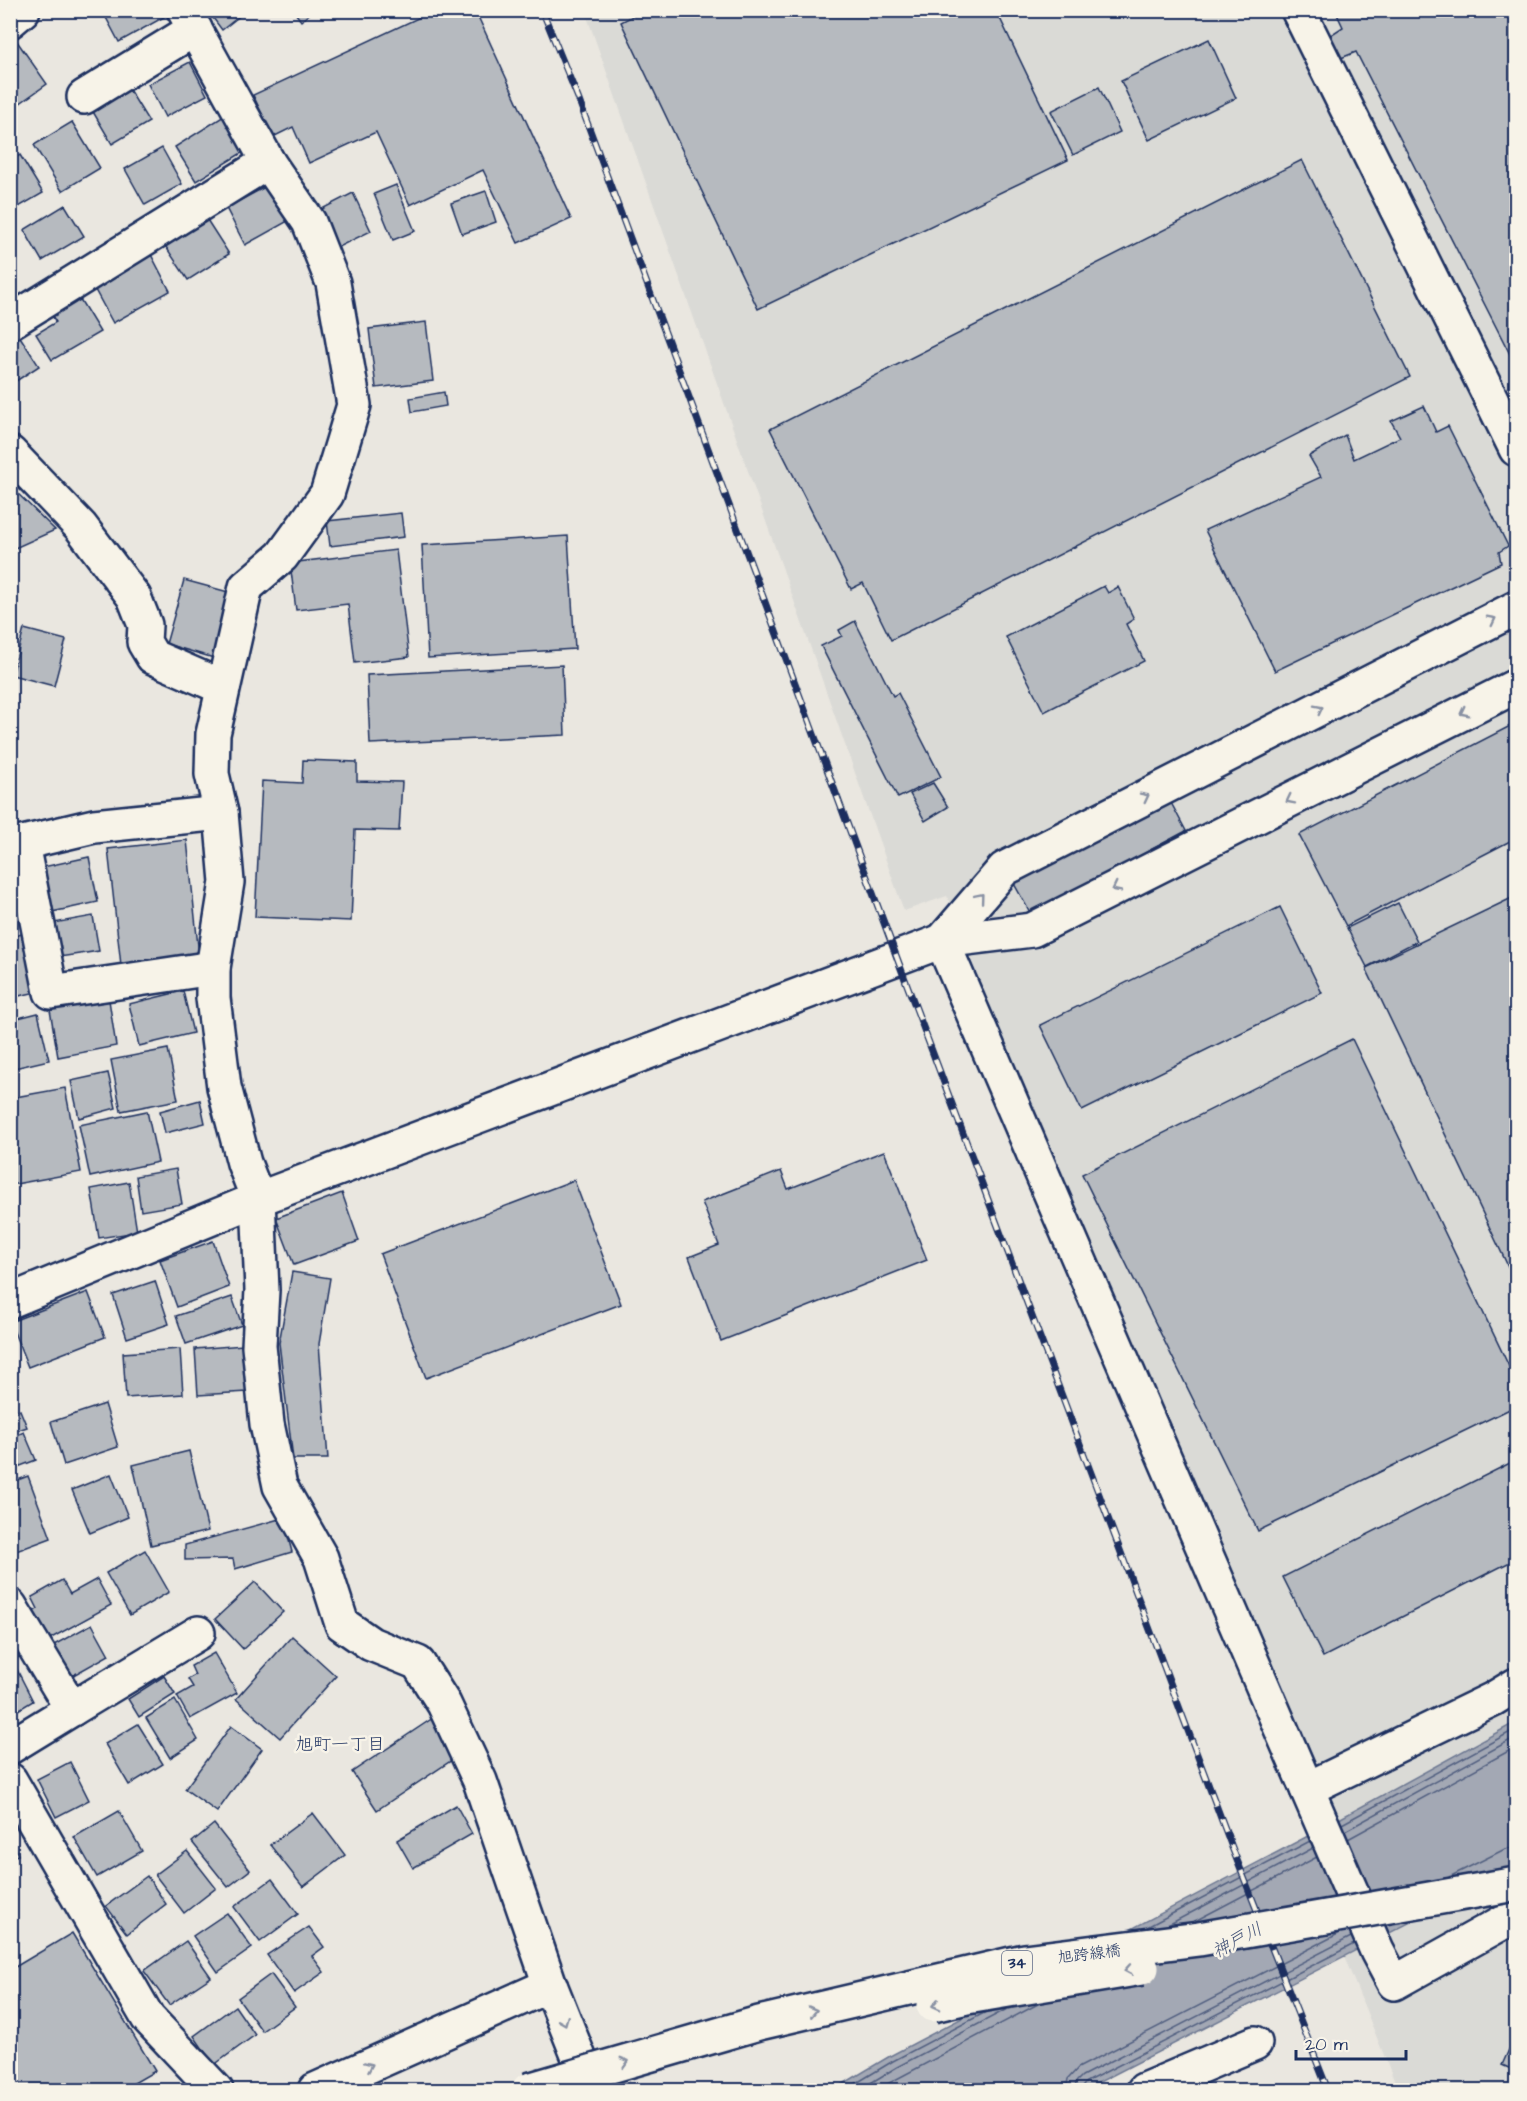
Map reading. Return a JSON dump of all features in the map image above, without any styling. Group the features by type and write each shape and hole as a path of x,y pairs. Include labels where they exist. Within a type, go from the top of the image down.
{"street":[{"path":"10,21 23,10"},
{"path":"1298,10 1516,449"},
{"path":"84,97 189,20 268,162 309,222 333,283 354,405 327,494 282,556 246,587 213,734 212,774 221,813 227,882 213,968 213,998 224,1087 244,1163 258,1199 262,1290 259,1346 267,1424 280,1486 321,1558 342,1624 371,1644 418,1663 444,1704 480,1781 550,1985 592,2091"},
{"path":"10,322 268,162"},
{"path":"10,453 81,527 134,597 145,625 144,642 153,657 222,687"},
{"path":"942,941 1004,869 1516,608"},
{"path":"10,1301 258,1199 942,941 1032,930 1516,686"},
{"path":"213,968 51,992 16,845 94,826 221,813"},
{"path":"942,941 1377,1951 1395,1983 1516,1915"},
{"path":"10,1606 72,1709"},
{"path":"10,1747 198,1633"},
{"path":"1307,1789 1493,1699 1516,1684"},
{"path":"10,1780 148,2018 216,2091"},
{"name":"旭跨線橋","path":"528,2091 759,2023 1024,1961 1199,1940 1516,1884"},
{"name":"旭跨線橋","path":"605,2091 765,2044 967,1997 1516,1904"},
{"path":"315,2091 550,1985"},
{"path":"1144,2091 1255,2043"}],"shaded area":[{"path":"585,11 1516,11 1516,1722 1308,1836 947,896 904,911"},
{"path":"1516,1868 1516,2090 1398,2090 1344,1956"}],"water":[{"name":"神戸川","path":"1516,1722 1516,1868 1084,2090 833,2090 890,2056 1308,1836"}],"building":[{"path":"102,10 160,10 164,17 119,42"},
{"path":"207,10 247,10 222,30"},
{"path":"293,10 314,10 301,21"},
{"path":"435,10 475,10 571,219 518,243 483,170 410,205 376,132 309,163 293,127 273,137 253,95"},
{"path":"644,10 996,10 1068,160 758,309 621,22"},
{"path":"1335,10 1516,10 1516,366 1356,52 1341,58 1329,36 1343,27"},
{"path":"14,37 47,84 16,106 10,99 10,39"},
{"path":"1209,39 1236,98 1149,140 1121,81"},
{"path":"190,62 207,95 165,117 148,84"},
{"path":"125,83 149,122 112,144 89,105"},
{"path":"1099,87 1120,132 1073,155 1051,111"},
{"path":"224,116 245,151 196,181 175,147"},
{"path":"72,122 100,168 62,191 34,145"},
{"path":"162,148 182,184 145,205 125,169"},
{"path":"20,155 43,193 10,212 10,161"},
{"path":"1302,160 1410,377 891,640 863,583 851,589 770,429"},
{"path":"269,185 288,221 245,245 226,208"},
{"path":"396,185 415,231 393,240 374,194"},
{"path":"486,191 496,222 462,234 451,203"},
{"path":"353,193 371,231 332,250 314,213"},
{"path":"65,205 84,236 42,261 24,230"},
{"path":"202,212 229,254 188,280 160,238"},
{"path":"146,245 170,291 113,323 88,277"},
{"path":"75,291 100,332 52,360 36,334 56,322 47,308"},
{"path":"426,322 433,381 376,388 369,329"},
{"path":"15,329 39,366 10,385 10,332"},
{"path":"444,392 446,406 412,412 410,398"},
{"path":"1424,406 1436,432 1448,426 1508,546 1499,552 1501,563 1275,671 1205,530 1321,477 1309,456 1345,435 1354,459 1400,437 1391,421"},
{"path":"10,486 55,530 15,548 10,547"},
{"path":"401,513 404,537 330,546 327,521"},
{"path":"568,536 575,649 428,658 422,545"},
{"path":"396,550 409,657 355,663 348,604 296,610 290,563"},
{"path":"184,580 232,593 214,658 166,644"},
{"path":"1104,586 1108,593 1118,587 1134,619 1126,624 1144,661 1044,712 1006,637"},
{"path":"855,621 893,696 898,693 941,777 898,798 821,646 842,636 839,630"},
{"path":"24,629 66,640 54,686 12,675"},
{"path":"562,665 565,735 370,744 367,675"},
{"path":"1516,723 1516,838 1346,926 1299,835"},
{"path":"303,760 357,762 357,781 402,782 399,831 355,830 351,921 255,917 262,781 302,783"},
{"path":"933,783 948,807 925,821 910,794"},
{"path":"1169,799 1186,831 1031,914 1013,882"},
{"path":"187,840 199,956 121,965 108,849"},
{"path":"89,857 98,902 52,912 43,867"},
{"path":"1516,896 1516,1283 1366,968"},
{"path":"1398,903 1417,941 1367,967 1347,928"},
{"path":"1280,907 1322,993 1082,1111 1040,1025"},
{"path":"93,916 99,951 53,958 48,924"},
{"path":"26,933 41,991 10,998 10,937"},
{"path":"183,991 193,1033 139,1046 129,1004"},
{"path":"109,1000 116,1046 58,1057 50,1010"},
{"path":"38,1013 49,1060 10,1069 10,1020"},
{"path":"1352,1039 1516,1381 1516,1406 1258,1531 1082,1174"},
{"path":"168,1049 178,1100 121,1111 111,1060"},
{"path":"108,1073 116,1108 79,1118 71,1081"},
{"path":"65,1088 81,1172 10,1185 10,1098"},
{"path":"200,1100 205,1123 165,1133 160,1111"},
{"path":"147,1111 158,1162 90,1177 79,1125"},
{"path":"884,1151 927,1260 721,1341 689,1257 719,1245 702,1202 781,1171 788,1189"},
{"path":"176,1169 182,1204 141,1211 136,1176"},
{"path":"574,1180 621,1304 426,1378 380,1254"},
{"path":"129,1182 137,1232 99,1238 91,1189"},
{"path":"342,1193 359,1241 294,1265 276,1218"},
{"path":"213,1241 229,1287 177,1307 160,1260"},
{"path":"292,1272 330,1278 319,1344 328,1459 293,1459 279,1343"},
{"path":"155,1281 169,1324 127,1338 113,1295"},
{"path":"88,1292 105,1337 28,1367 10,1322"},
{"path":"232,1297 242,1325 186,1344 176,1316"},
{"path":"243,1345 247,1392 198,1395 195,1349"},
{"path":"180,1349 183,1394 126,1398 123,1353"},
{"path":"105,1404 118,1447 64,1465 51,1422"},
{"path":"20,1410 27,1427 10,1433 10,1414"},
{"path":"24,1432 36,1460 10,1470 10,1438"},
{"path":"189,1451 208,1531 151,1545 133,1465"},
{"path":"1516,1460 1516,1559 1323,1657 1283,1577"},
{"path":"111,1474 128,1517 90,1533 72,1490"},
{"path":"28,1476 51,1538 11,1553 10,1483"},
{"path":"283,1518 292,1552 235,1569 233,1559 185,1560 185,1545"},
{"path":"145,1550 169,1592 130,1615 106,1573"},
{"path":"97,1579 111,1605 46,1641 30,1613 38,1609 32,1597 62,1580 70,1594"},
{"path":"255,1582 283,1612 243,1649 215,1619"},
{"path":"92,1624 109,1655 70,1677 52,1646"},
{"path":"10,1636 22,1656 12,1660 33,1701 10,1715"},
{"path":"292,1636 336,1676 280,1738 236,1699"},
{"path":"214,1653 237,1693 190,1719 177,1696 193,1687 188,1679 195,1675 191,1666"},
{"path":"164,1676 175,1694 139,1717 128,1699"},
{"path":"175,1700 198,1740 170,1758 146,1718"},
{"path":"433,1718 458,1756 377,1810 352,1772"},
{"path":"138,1724 163,1764 129,1785 105,1744"},
{"path":"231,1726 262,1749 217,1812 185,1789"},
{"path":"70,1762 89,1800 56,1817 37,1779"},
{"path":"456,1805 472,1834 413,1868 397,1840"},
{"path":"119,1811 142,1851 97,1877 74,1837"},
{"path":"313,1813 345,1855 303,1887 270,1845"},
{"path":"214,1824 250,1870 228,1887 192,1842"},
{"path":"10,1832 18,1855 10,1858"},
{"path":"187,1851 216,1888 184,1913 155,1875"},
{"path":"147,1876 166,1904 127,1934 106,1906"},
{"path":"272,1879 298,1914 260,1942 234,1907"},
{"path":"227,1913 252,1948 218,1972 193,1936"},
{"path":"309,1927 324,1947 312,1956 324,1972 294,1993 267,1955"},
{"path":"72,1933 155,2071 122,2090 10,2090 10,1970"},
{"path":"186,1941 211,1977 169,2005 144,1971"},
{"path":"271,1974 295,2007 262,2031 238,1998"},
{"path":"235,2006 255,2035 214,2065 194,2036"},
{"path":"1516,2034 1516,2071 1502,2065"}],"railway":[{"path":"542,10 578,98 897,958 1233,1850 1328,2090"}],"district":[{"name":"旭町一丁目","path":"340,1744"}]}
